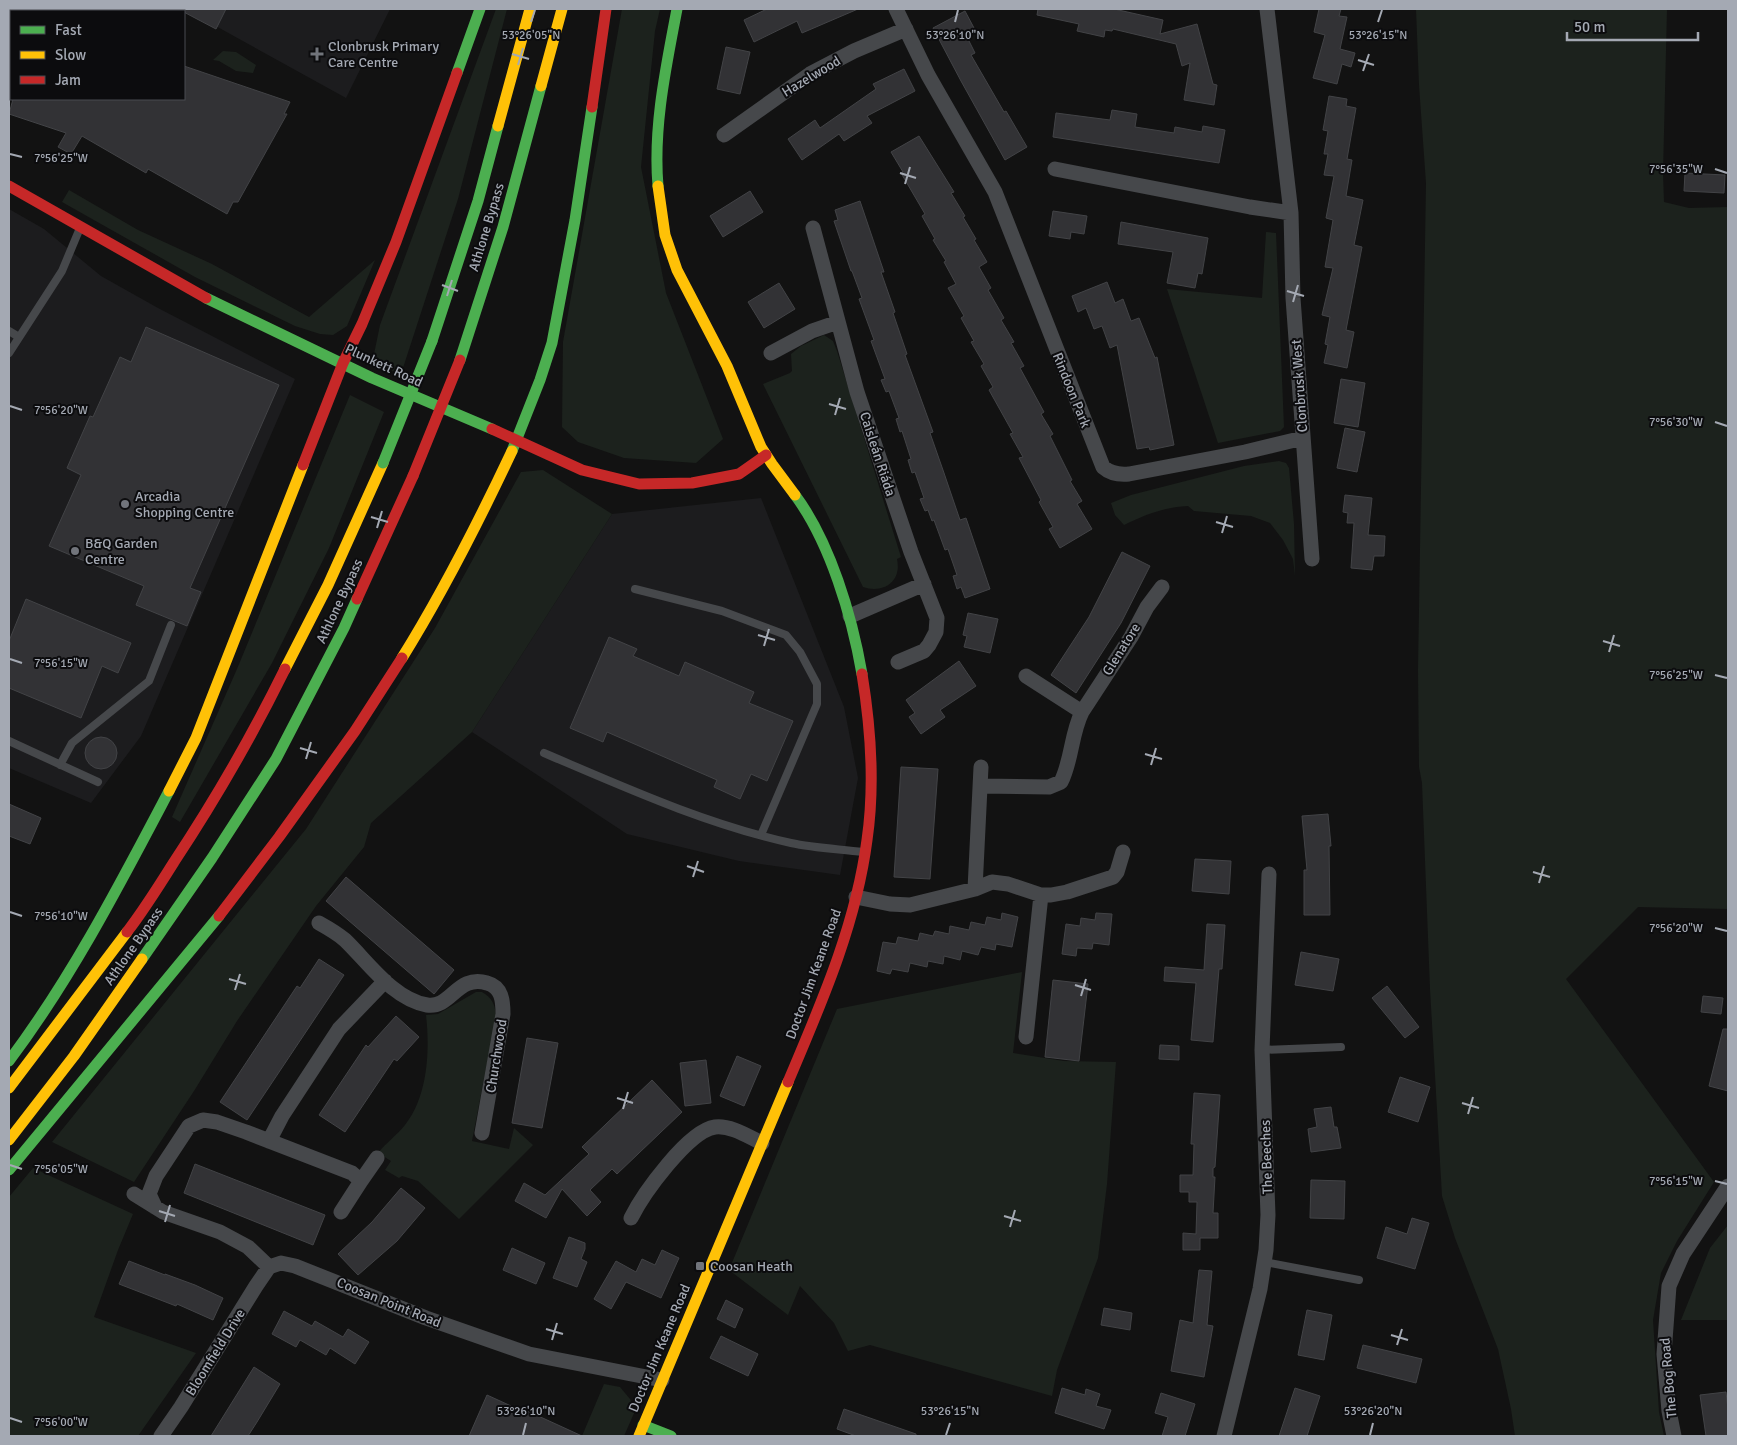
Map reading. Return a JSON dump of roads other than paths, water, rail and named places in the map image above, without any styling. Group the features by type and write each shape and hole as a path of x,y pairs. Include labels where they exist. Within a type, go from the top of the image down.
{"main road":[{"path":"9,1061 39,1021 115,894 196,738 344,363 396,242 480,9"},
{"name":"Athlone Bypass","path":"9,1088 140,915 200,823 260,719 315,610 383,463 432,341 478,201 530,9"},
{"name":"Athlone Bypass","path":"9,1140 85,1040 212,858 276,759 344,628 413,476 460,360 503,227 562,9"},
{"path":"9,1170 200,940 279,837 355,730 421,627 492,493 517,440 552,343 575,220 606,9"},
{"name":"Doctor Jim Keane Road","path":"641,1431 825,992 844,939 856,897 865,852 872,798 869,733 862,670 850,616 837,581 806,511 766,455 727,366 676,269 665,235 658,194 656,156 663,94 677,9"},
{"name":"Plunkett Road","path":"9,186 80,228 214,302 372,378 582,470 639,484 692,483 739,474 766,455"},
{"path":"641,1431 671,1436"}],"street":[{"path":"896,9 906,29"},
{"name":"Clonbrusk West","path":"1267,9 1291,213 1294,298 1312,558"},
{"name":"Rindoon Park","path":"906,29 928,75 994,192 1100,461 1107,471 1118,475 1129,474 1245,452 1303,438"},
{"name":"Hazelwood","path":"724,135 810,74 854,51 906,29"},
{"path":"1054,169 1250,207 1291,213"},
{"name":"Caisleán Riáda","path":"813,228 857,392 883,472 937,618 936,632 924,651 898,662"},
{"path":"772,353 812,331 838,322"},
{"path":"850,616 924,584"},
{"name":"Glenatore","path":"980,786 1049,787 1061,782 1076,726 1082,712 1147,607 1162,587"},
{"path":"1026,676 1082,712"},
{"path":"975,889 981,766"},
{"path":"856,897 890,904 910,905 997,882 1020,886 1041,894 1058,895 1113,877 1118,872 1123,852"},
{"name":"The Beeches","path":"1224,1436 1258,1297 1264,1262 1268,1215 1262,1050 1270,874"},
{"path":"1026,1037 1041,894"},
{"name":"Churchwood","path":"320,923 344,939 385,981 405,997 430,1006 438,1005 462,985 471,982 481,981 497,988 502,998 503,1014 482,1133"},
{"path":"269,1141 282,1116 339,1029 385,981"},
{"path":"155,1207 149,1194 156,1176 185,1131 193,1123 203,1120 216,1122 342,1168 361,1181"},
{"path":"630,1218 660,1174 690,1142 709,1129 716,1127 728,1129 762,1143"},
{"path":"341,1212 377,1158"},
{"name":"The Bog Road","path":"1674,1436 1669,1411 1664,1354 1668,1286 1683,1254 1728,1186"},
{"path":"134,1194 163,1212 220,1232 248,1247 269,1267"},
{"name":"Coosan Point Road","path":"269,1267 281,1263 295,1266 426,1318 529,1354 662,1380"},
{"name":"Bloomfield Drive","path":"161,1436 269,1267"}],"lane":[{"path":"9,353 62,271 80,228"},
{"path":"9,331 19,337"},
{"path":"636,588 722,611 786,635 800,652 817,684 817,704 761,835"},
{"path":"60,765 72,743 149,681 171,624"},
{"path":"9,741 98,782"},
{"path":"544,752 639,793 735,828 793,844 865,852"},
{"path":"1262,1050 1340,1047"},
{"path":"1264,1262 1358,1280"}],"place":[{"name":"Clonbrusk Primary Care Centre","path":"317,54"},
{"name":"Arcadia Shopping Centre","path":"125,504"},
{"name":"B&Q Garden Centre","path":"75,551"},
{"name":"Coosan Heath","path":"700,1266"}]}
